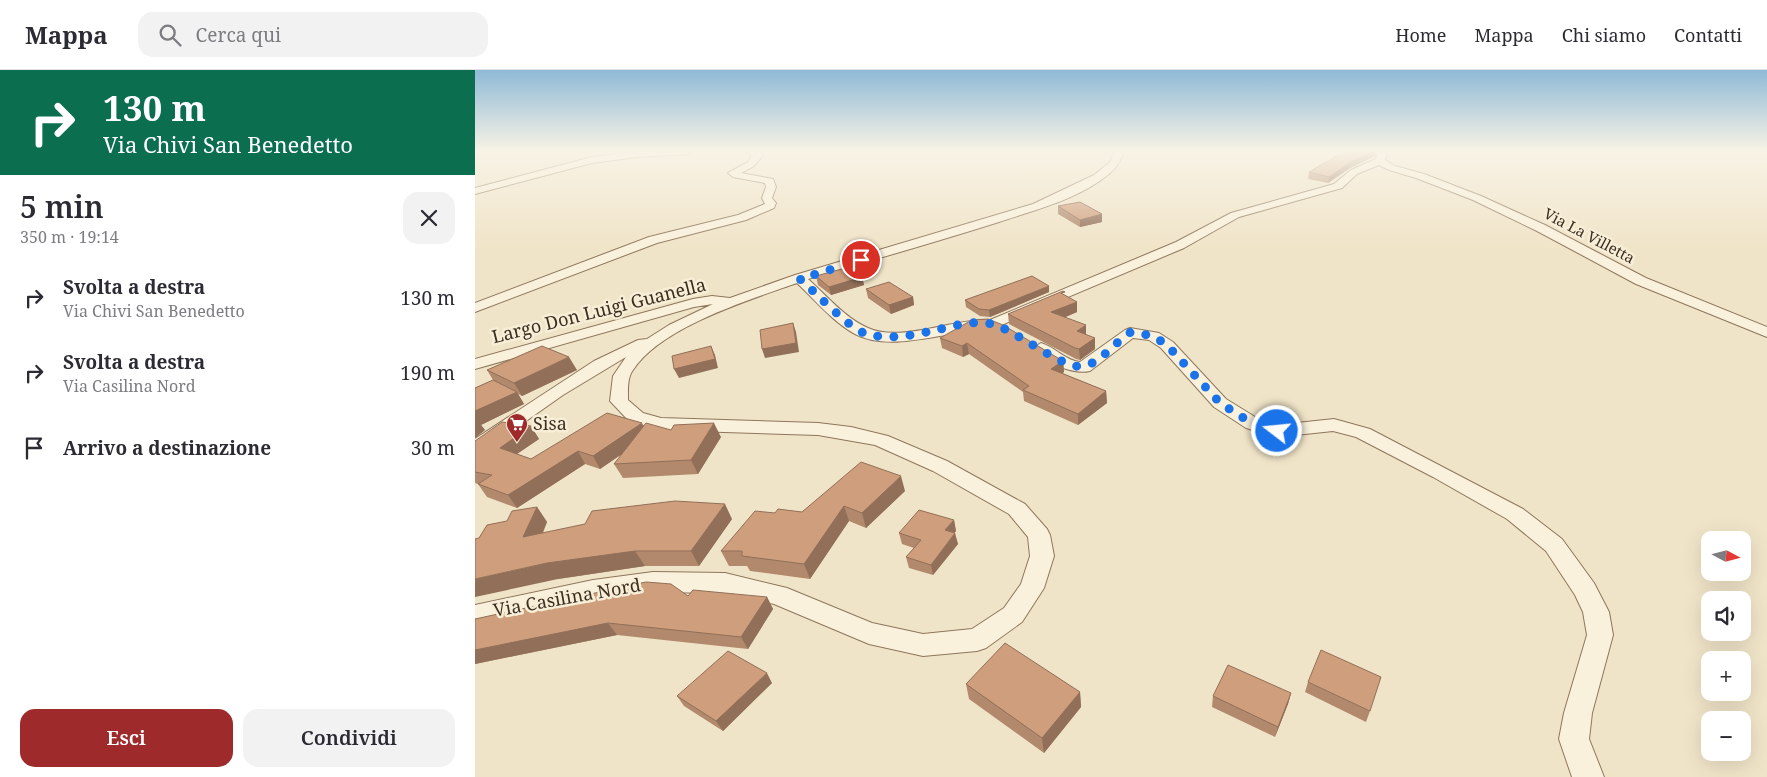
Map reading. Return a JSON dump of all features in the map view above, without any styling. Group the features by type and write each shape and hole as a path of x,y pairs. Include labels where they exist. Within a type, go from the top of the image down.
{"street":[{"path":"475,191 501,184"},
{"path":"475,308 682,230 744,218 770,206 771,203 767,198 771,187 770,184"},
{"name":"Via Casilina Nord","path":"475,615 601,589 653,582 725,583 778,595 869,633 923,645 977,640 1013,615 1031,588 1043,556 1039,535 1017,509 940,466 881,440 818,429 669,425 635,417 619,401 619,384 625,368 638,354 659,337 733,302 800,279 1037,206 1067,194 1085,184"},
{"path":"993,324 1180,245 1235,215 1340,184"},
{"name":"Via La Villetta","path":"1441,184 1477,198 1541,228 1641,281 1767,332"},
{"path":"800,279 863,333 896,336 915,334 960,324 993,324 1021,337 1071,366 1084,367 1131,332 1153,336 1167,345 1220,403 1253,424 1277,431 1322,425 1334,425 1355,430 1440,472 1515,514 1554,545 1585,590 1596,612 1600,635 1578,713 1574,739 1588,777"},
{"name":"Largo Don Luigi Guanella","path":"475,364 693,303 712,300 733,302"},
{"path":"475,448 588,371 619,353 659,337"}],"building":[{"path":"1080,202 1102,214 1080,220 1058,206"},
{"path":"849,267 862,277 829,287 816,276"},
{"path":"1032,276 1049,286 989,310 979,309 965,300"},
{"path":"889,282 913,297 889,305 866,289"},
{"path":"1063,291 1065,292 1061,293 1077,302 1051,312 1086,325 1077,331 1095,338 1079,349 1008,314"},
{"path":"988,319 1003,325 1063,361 1051,369 1106,391 1078,414 1023,390 1029,386 967,343 962,346 940,338 972,320"},
{"path":"793,323 796,343 762,349 760,330"},
{"path":"542,346 569,357 514,383 487,370"},
{"path":"711,346 715,359 674,369 672,356"},
{"path":"493,380 517,392 475,411 475,388"},
{"path":"607,413 642,423 593,456 578,451 508,495 478,484 492,475 475,472 475,441 502,422 531,426 500,448 531,459"},
{"path":"646,423 671,430 674,425 714,423 691,460 614,464"},
{"path":"861,462 901,476 862,513 844,506 804,564 742,556 742,551 721,551 755,511 775,513 778,509 802,512"},
{"path":"675,501 725,504 691,551 635,551 547,563 475,579 475,539 479,538 487,525 507,521 512,511 537,507 523,537 585,524 592,511"},
{"path":"919,510 954,520 945,530 955,533 931,565 906,557 921,540 899,533"},
{"path":"646,582 671,584 688,596 693,590 767,597 741,637 608,623 475,650 475,619"},
{"path":"1005,643 1080,692 1042,738 966,684"},
{"path":"1321,650 1381,677 1370,711 1308,682"},
{"path":"728,651 767,673 716,721 677,696"},
{"path":"1228,665 1291,693 1278,727 1213,696"}],"place":[{"name":"Sisa","path":"517,443"}],"route":[{"path":"861,260 800,279 863,333 896,336 915,334 960,324 993,324 1010,331 1071,366 1084,367 1131,332 1143,333 1153,336 1167,345 1220,403 1253,424 1277,431"}]}
